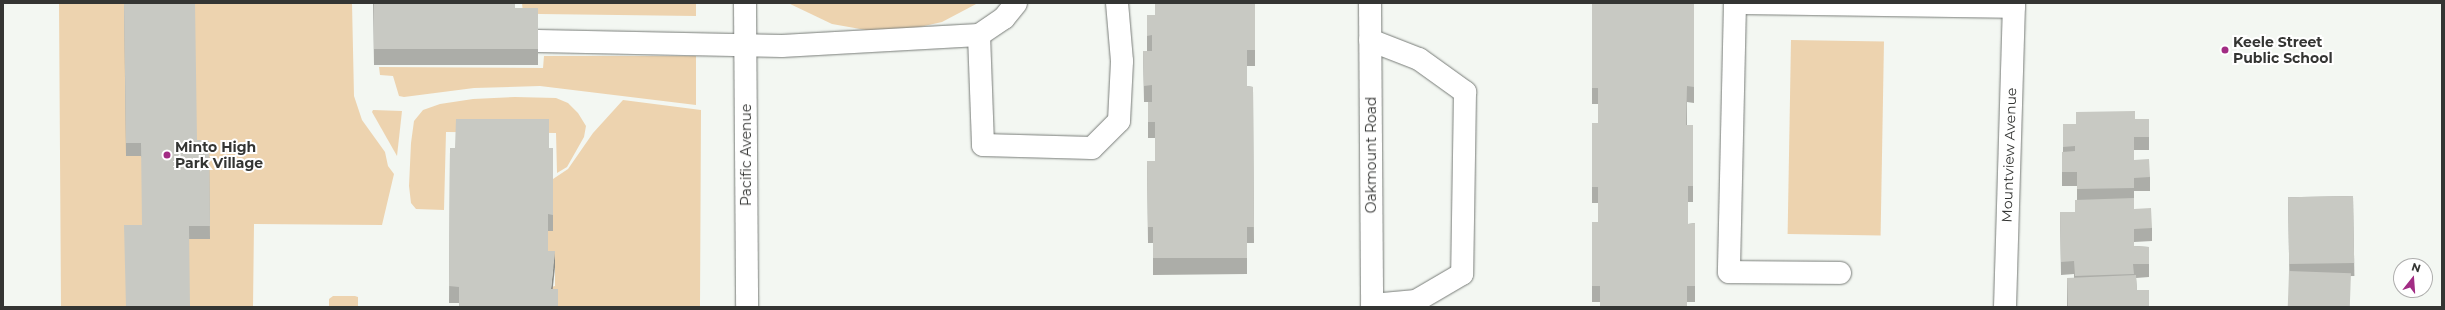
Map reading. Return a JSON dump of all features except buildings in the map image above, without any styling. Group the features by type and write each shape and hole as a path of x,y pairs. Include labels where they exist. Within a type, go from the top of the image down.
{"street":[{"name":"Pacific Avenue","path":"745,3 747,307"},
{"path":"538,41 782,46 979,35 1004,18 1016,3"},
{"path":"979,35 983,145 1092,148 1119,121 1122,61 1116,3"},
{"name":"Oakmount Road","path":"1370,3 1372,306"},
{"path":"1840,273 1729,272 1735,3 2014,5"},
{"name":"Mountview Avenue","path":"2005,307 2014,5"},
{"path":"1370,40 1418,59 1465,92 1462,274 1416,302 1372,306"}],"shaded area":[{"path":"59,3 352,3 354,96 362,120 385,152 388,166 394,174 382,225 254,224 253,307 61,307"},
{"path":"522,3 696,3 696,16 523,13"},
{"path":"788,3 978,3 942,22 906,30 866,30 832,24"},
{"path":"1791,40 1884,42 1881,236 1788,234"},
{"path":"544,56 696,56 696,105 540,86 474,88 404,97 399,96 393,76 380,75 379,67 543,68"},
{"path":"515,97 556,98 568,103 578,113 586,126 584,137 567,167 557,173 556,133 446,132 444,210 416,209 411,203 409,186 411,143 414,121 423,110 440,104 473,99"},
{"path":"623,100 701,110 700,307 558,307 551,287 555,286 555,268 548,267 548,231 553,230 553,179 568,169 593,133"},
{"path":"373,110 402,111 397,156 372,112"},
{"path":"333,296 358,297 358,307 329,307 329,299"}],"place":[{"name":"Keele Street Public School","path":"2225,50"},
{"name":"Minto High Park Village","path":"167,155"}]}
